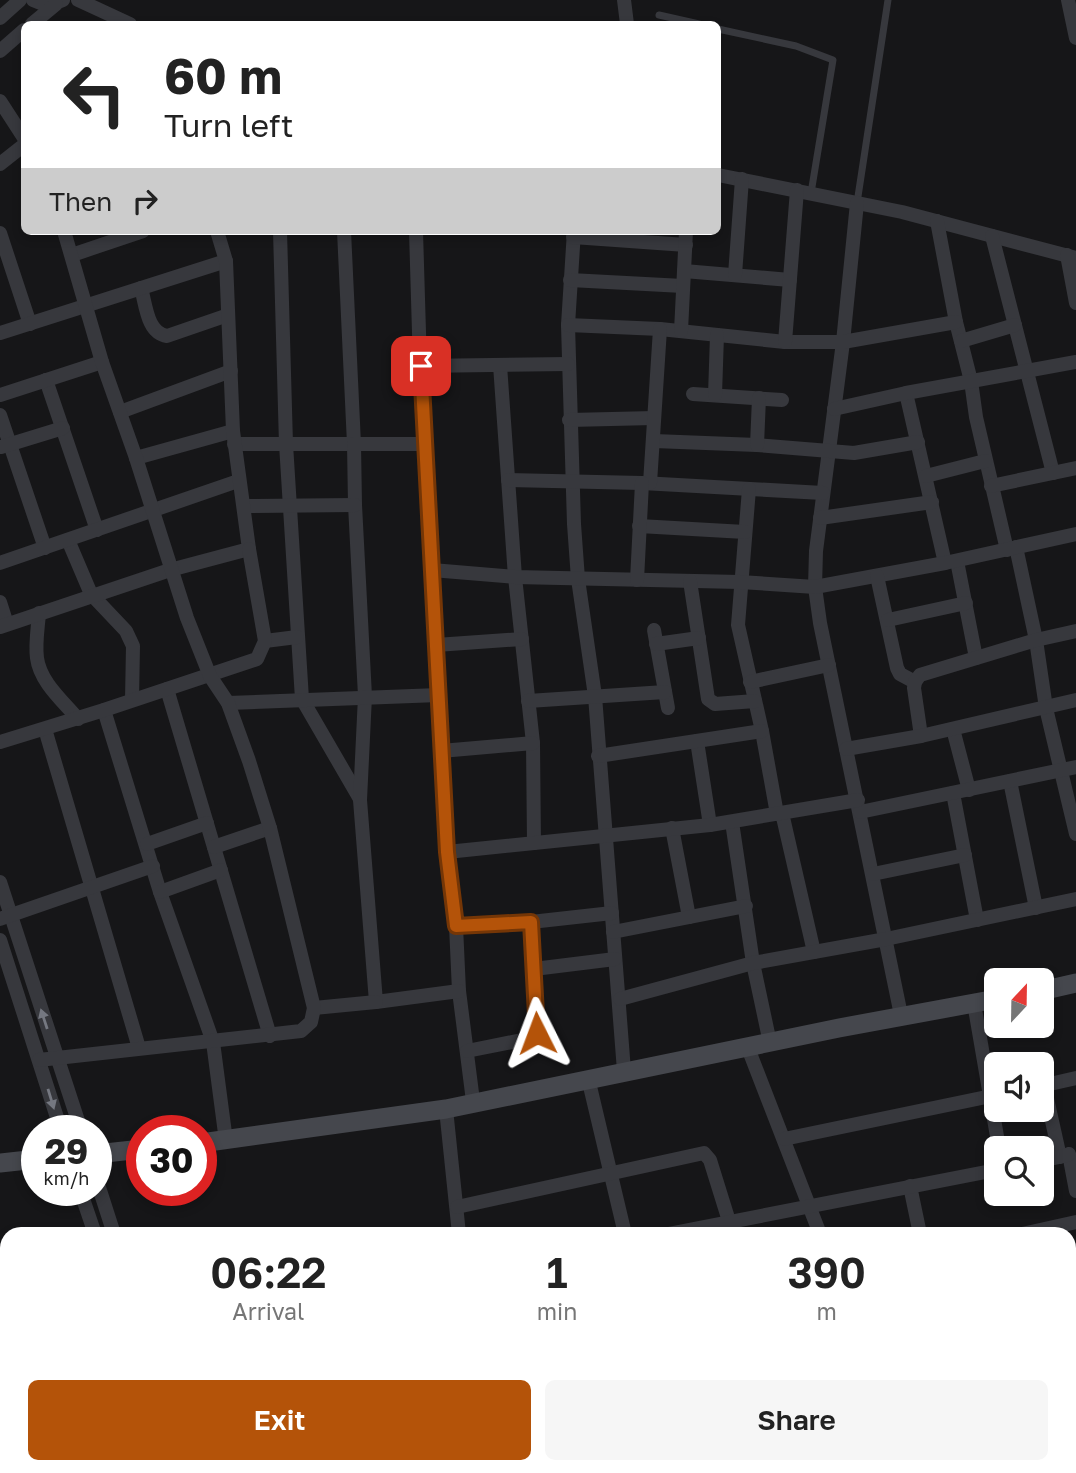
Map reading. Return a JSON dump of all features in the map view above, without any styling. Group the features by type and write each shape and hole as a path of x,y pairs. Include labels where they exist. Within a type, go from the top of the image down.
{"main road":[{"path":"1054,988 1076,984"},
{"path":"217,1142 446,1108 984,1001"},
{"path":"0,1163 21,1161"}],"street":[{"path":"0,18 20,0"},
{"path":"33,0 48,6 60,2"},
{"path":"78,0 124,21"},
{"path":"624,0 627,21"},
{"path":"1068,0 1076,38"},
{"path":"36,21 60,2"},
{"path":"0,51 21,33"},
{"path":"0,101 21,133"},
{"path":"0,164 21,147"},
{"path":"721,176 937,221 1072,257 1076,303"},
{"path":"735,275 741,179"},
{"path":"785,342 790,280 804,191"},
{"path":"857,203 843,342 820,518 815,587 901,1016"},
{"path":"937,221 985,461 1036,640 1046,708 1076,834"},
{"path":"0,233 30,324"},
{"path":"39,1060 270,1036 305,1029 313,1018 314,1007 270,828 228,703 210,676 170,569 136,458 102,362 65,235"},
{"path":"72,255 131,235"},
{"path":"0,742 257,659 265,641 248,549 233,438 226,261 218,235"},
{"path":"280,235 286,444 302,699 360,800"},
{"path":"344,235 365,696 360,800 376,1002"},
{"path":"416,235 447,852 456,926 459,991 473,1101"},
{"path":"573,235 568,325 572,482 578,579 595,696 624,1071"},
{"path":"601,235 686,238 681,331"},
{"path":"992,236 1053,473"},
{"path":"0,333 226,261"},
{"path":"684,271 790,280"},
{"path":"570,280 683,286"},
{"path":"141,288 153,329 159,335 167,335 228,315"},
{"path":"568,325 660,329 785,342 843,342 956,322"},
{"path":"961,341 1015,325"},
{"path":"637,580 639,526 654,441 660,329"},
{"path":"715,395 717,335"},
{"path":"0,395 102,362"},
{"path":"834,409 1076,362"},
{"path":"421,366 568,364"},
{"path":"500,365 515,577 533,743 534,843"},
{"path":"120,412 231,371"},
{"path":"46,380 97,530"},
{"path":"906,393 932,502 966,603 976,658"},
{"path":"693,394 782,400"},
{"path":"757,445 759,398"},
{"path":"0,415 4,446 45,548"},
{"path":"569,420 654,418"},
{"path":"4,446 63,428"},
{"path":"136,458 233,438 286,444 425,444"},
{"path":"654,441 757,445 854,453 918,442"},
{"path":"926,477 985,461"},
{"path":"992,486 1076,468"},
{"path":"508,480 646,483 823,493"},
{"path":"0,563 238,481"},
{"path":"749,489 738,625 814,952"},
{"path":"820,518 932,502"},
{"path":"244,506 355,505"},
{"path":"639,526 746,532"},
{"path":"432,570 515,577 740,582 815,587 951,562 1076,534"},
{"path":"68,540 91,594 126,631 133,646 132,700"},
{"path":"0,601 4,625 170,569 248,549"},
{"path":"877,576 897,668 900,674 915,682"},
{"path":"690,581 707,696 716,704 755,701"},
{"path":"888,620 966,603"},
{"path":"39,613 36,653 39,668 46,681 78,719"},
{"path":"921,736 915,682 923,673 1076,631"},
{"path":"265,641 297,637"},
{"path":"668,708 655,637 699,638"},
{"path":"436,645 522,639"},
{"path":"750,682 829,665"},
{"path":"167,689 270,1036"},
{"path":"528,701 665,692"},
{"path":"228,703 439,695"},
{"path":"846,749 921,736 1076,700"},
{"path":"104,710 160,892 214,1042 226,1141"},
{"path":"45,729 139,1048"},
{"path":"953,729 969,790"},
{"path":"598,756 762,731"},
{"path":"696,741 710,825"},
{"path":"441,751 533,743"},
{"path":"447,852 710,825 859,806 953,793 1076,767"},
{"path":"1010,781 1036,908"},
{"path":"953,793 977,920"},
{"path":"732,822 753,963 770,1043"},
{"path":"147,844 207,823"},
{"path":"214,847 270,828"},
{"path":"672,828 689,917"},
{"path":"873,874 965,855"},
{"path":"5,917 153,866"},
{"path":"160,892 221,870"},
{"path":"0,882 5,917 76,1115"},
{"path":"620,999 753,963 886,939 1076,899"},
{"path":"612,932 746,906"},
{"path":"456,926 531,922 612,913"},
{"path":"467,1051 537,1037 531,922"},
{"path":"0,940 56,1115"},
{"path":"534,969 615,959"},
{"path":"314,1007 459,991"},
{"path":"974,1003 984,1055"},
{"path":"748,1048 817,1227"},
{"path":"588,1078 623,1227"},
{"path":"1054,1083 1076,1078"},
{"path":"784,1139 984,1098"},
{"path":"446,1108 458,1227"},
{"path":"1054,1117 1068,1155 1076,1191"},
{"path":"457,1206 706,1153 731,1227"},
{"path":"735,1227 810,1207 984,1172"},
{"path":"910,1186 919,1227"},
{"path":"85,1206 92,1227"},
{"path":"105,1206 112,1227"},
{"path":"1054,1227 1076,1222"}],"lane":[{"path":"857,203 888,0"},
{"path":"659,15 686,21"},
{"path":"721,30 796,46 833,60 804,191"}],"route":[{"path":"421,366 447,852 456,926 531,922 537,1033"}]}
